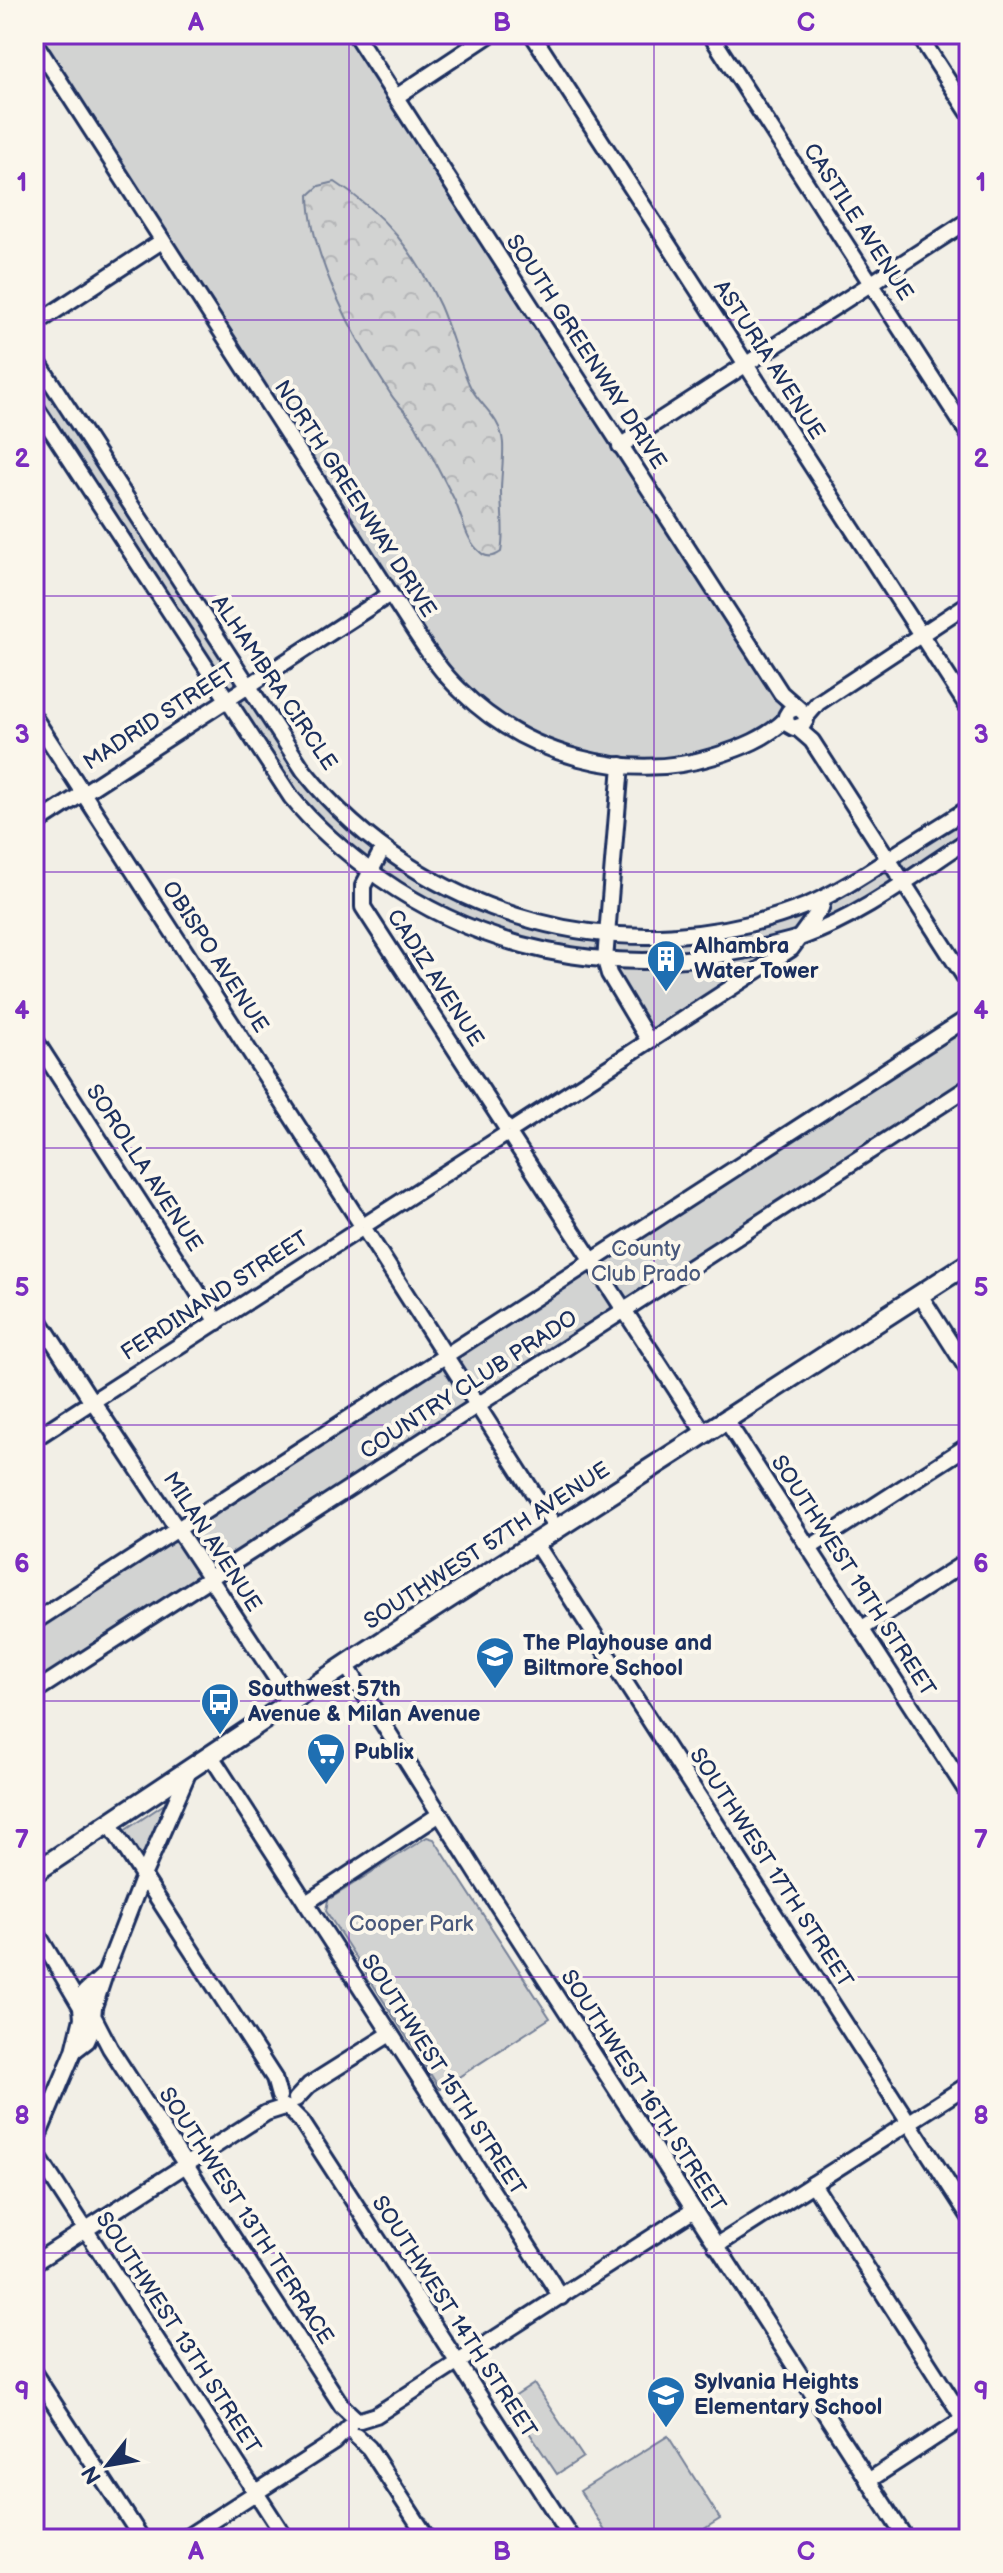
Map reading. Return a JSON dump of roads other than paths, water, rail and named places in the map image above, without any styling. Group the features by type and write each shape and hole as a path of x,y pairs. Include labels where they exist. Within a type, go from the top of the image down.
{"main road":[{"name":"SOUTHWEST 57TH AVENUE","path":"34,1873 346,1665 969,1263"}],"street":[{"name":"SOUTH GREENWAY DRIVE","path":"355,34 796,718"},
{"path":"396,97 491,34"},
{"name":"ASTURIA AVENUE","path":"532,34 969,709"},
{"name":"CASTILE AVENUE","path":"710,34 969,435"},
{"path":"918,34 969,113"},
{"name":"NORTH GREENWAY DRIVE","path":"34,41 443,672 486,713 513,731 553,750 586,760 621,765 694,761 732,750 774,731 969,603"},
{"path":"620,446 969,220"},
{"path":"34,325 162,241"},
{"name":"ALHAMBRA CIRCLE","path":"34,356 290,752 346,818 430,880 496,911 562,929 656,937 716,930 783,914 824,898 969,808"},
{"path":"34,404 295,803 328,838 371,871 413,900 463,926 550,953 605,960 645,962 695,959 748,950 801,937 849,915 969,839"},
{"name":"MADRID STREET","path":"34,825 390,594"},
{"name":"OBISPO AVENUE","path":"34,717 557,1530"},
{"path":"796,718 969,984"},
{"path":"621,765 605,960 611,978 649,1041"},
{"name":"CADIZ AVENUE","path":"383,848 362,890 363,907 705,1434"},
{"path":"801,937 821,908 824,898"},
{"name":"FERDINAND STREET","path":"34,1439 791,949 801,937"},
{"name":"COUNTRY CLUB PRADO","path":"34,1622 969,1017"},
{"name":"SOROLLA AVENUE","path":"34,1038 217,1322"},
{"name":"COUNTRY CLUB PRADO","path":"34,1692 969,1087"},
{"path":"920,1295 969,1372"},
{"name":"MILAN AVENUE","path":"34,1312 291,1701"},
{"name":"SOUTHWEST 19TH STREET","path":"726,1420 969,1795"},
{"path":"809,1548 969,1445"},
{"name":"SOUTHWEST 17TH STREET","path":"536,1544 969,2216"},
{"path":"861,1629 969,1560"},
{"name":"SOUTHWEST 16TH STREET","path":"346,1665 906,2539"},
{"name":"SOUTHWEST 15TH STREET","path":"211,1756 561,2297"},
{"path":"34,2148 189,1770"},
{"path":"306,1903 440,1814"},
{"name":"SOUTHWEST 14TH STREET","path":"109,1823 572,2539"},
{"path":"130,1910 146,1905 162,1906"},
{"name":"SOUTHWEST 13TH TERRACE","path":"34,1928 428,2539"},
{"name":"SOUTHWEST 13TH TERRACE","path":"61,1971 87,1988 88,2013"},
{"path":"87,1988 105,1974"},
{"path":"74,2051 87,2041 88,2013"},
{"path":"34,2263 390,2034"},
{"name":"SOUTHWEST 13TH TERRACE","path":"89,2035 110,2048"},
{"path":"716,2246 969,2084"},
{"name":"SOUTHWEST 13TH STREET","path":"34,2148 286,2539"},
{"path":"813,2184 967,2420 868,2481"},
{"path":"184,2539 694,2210"},
{"path":"34,2373 142,2539"}],"place":[{"name":"Alhambra Water Tower","path":"666,993"},
{"name":"The Playhouse and Biltmore School","path":"495,1690"},
{"name":"Southwest 57th Avenue & Milan Avenue","path":"220,1736"},
{"name":"Publix","path":"326,1786"},
{"name":"Sylvania Heights Elementary School","path":"666,2429"}],"park label":[{"name":"County Club Prado","path":"646,1262"},
{"name":"Cooper Park","path":"411,1924"}]}
